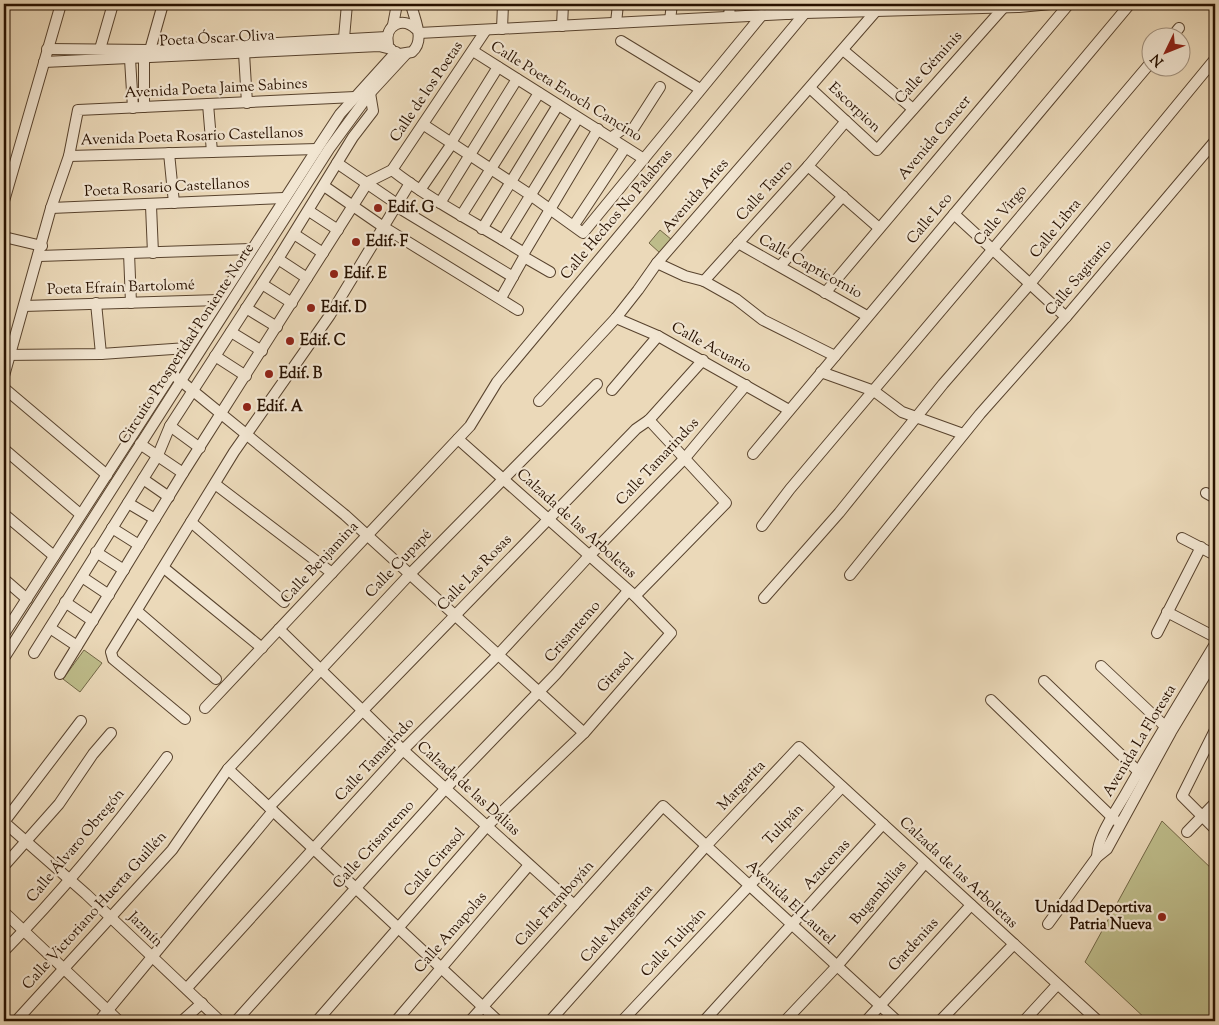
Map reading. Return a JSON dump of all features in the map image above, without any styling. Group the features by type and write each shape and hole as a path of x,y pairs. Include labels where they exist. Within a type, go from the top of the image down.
{"street":[{"path":"4,201 61,4"},
{"path":"100,50 113,4"},
{"path":"144,107 147,54 163,4"},
{"path":"344,38 347,4"},
{"path":"397,4 393,25 387,37 398,52 416,49 418,44 418,31 411,4"},
{"path":"502,29 503,4"},
{"path":"562,26 563,4"},
{"path":"616,23 618,4"},
{"path":"670,20 672,4"},
{"path":"729,17 730,4"},
{"path":"393,25 408,22 418,31 486,30 762,15 789,9 805,13 850,8 876,11 906,6 963,5 1004,7 1050,4"},
{"name":"Avenida Cancer","path":"825,293 1069,4"},
{"name":"Calle Leo","path":"753,454 1130,4"},
{"name":"Calle Géminis","path":"877,150 1004,7"},
{"name":"Avenida Aries","path":"539,401 616,318 657,263 876,11"},
{"name":"Calle Hechos No Palabras","path":"458,439 470,426 497,382 805,13"},
{"path":"424,125 574,225 583,233 700,88 762,15"},
{"name":"Calle de los Poetas","path":"392,170 486,30"},
{"name":"Poeta Óscar Oliva","path":"44,62 130,59 147,54 344,38 387,37"},
{"path":"621,41 700,88"},
{"name":"Poeta Óscar Oliva","path":"47,49 100,50 147,54 244,53 379,46 398,52"},
{"path":"843,50 913,109"},
{"name":"Calle Poeta Enoch Cancino","path":"473,51 578,118 612,137 624,148 644,159"},
{"name":"Circuito Prosperidad Poniente Norte","path":"4,658 7,643 140,444 329,148 398,52"},
{"name":"Circuito Prosperidad Poniente Norte","path":"4,634 107,475 170,373 317,148 355,97 398,52"},
{"path":"244,53 247,103"},
{"path":"130,59 133,108"},
{"name":"Calle Libra","path":"764,598 839,513 917,416 1029,285 1215,59"},
{"path":"420,190 498,67"},
{"name":"Calle Virgo","path":"762,526 790,489 1142,73"},
{"path":"440,203 517,79"},
{"path":"612,137 623,129 633,129 660,87"},
{"name":"Escorpion","path":"810,88 877,150"},
{"path":"34,653 158,454 170,426 309,211 353,137 373,111 370,93"},
{"path":"461,216 539,93"},
{"name":"Avenida Poeta Jaime Sabines","path":"69,156 78,110 355,97"},
{"path":"208,104 212,152"},
{"path":"482,229 558,105"},
{"path":"503,240 578,118"},
{"name":"Calle Tauro","path":"704,281 846,121"},
{"path":"501,298 598,129"},
{"name":"Calle Sagitario","path":"850,575 964,434 1215,141"},
{"name":"Avenida Poeta Rosario Castellanos","path":"69,156 317,148"},
{"path":"574,225 624,148"},
{"path":"169,153 174,203"},
{"path":"4,372 6,355 24,306 51,208 69,156"},
{"path":"338,163 368,182 397,205 513,277"},
{"path":"808,166 879,228"},
{"path":"60,674 183,473 223,414 368,182 392,170 440,203 503,240 550,272"},
{"path":"185,719 113,659 111,652 246,436 330,315 382,226 410,183"},
{"path":"324,186 382,226 518,310"},
{"path":"780,266 843,196"},
{"name":"Poeta Rosario Castellanos","path":"51,208 151,206 174,203 284,198"},
{"path":"151,206 153,252"},
{"path":"309,211 338,230"},
{"path":"954,214 1066,317"},
{"path":"294,234 323,253"},
{"path":"4,237 40,251 129,253 251,248"},
{"name":"Calle Capricornio","path":"738,244 867,316"},
{"path":"129,253 131,303"},
{"path":"278,259 307,278"},
{"path":"657,263 685,276 704,281 736,299 763,320 835,356"},
{"path":"262,284 292,303"},
{"name":"Poeta Efraín Bartolomé","path":"24,306 219,300"},
{"path":"96,303 101,354"},
{"path":"246,308 276,328"},
{"name":"Calle Acuario","path":"616,318 658,336 789,410"},
{"path":"231,332 262,351"},
{"path":"612,390 658,336"},
{"path":"6,355 101,354 187,348"},
{"path":"215,356 246,376"},
{"name":"Calle Las Rosas","path":"99,1021 271,809 363,710 548,519 636,429 649,420 703,360"},
{"path":"822,372 874,391 890,405 902,412 964,434"},
{"path":"170,373 194,390 246,436 368,535 497,656 584,733"},
{"name":"Calle Cupapé","path":"228,769 410,574 597,384"},
{"name":"Calle Tamarindos","path":"588,556 685,458 746,385"},
{"path":"4,388 107,475"},
{"path":"649,420 685,458"},
{"path":"170,426 200,448"},
{"name":"Calzada de las Arboletas","path":"458,439 632,594 671,632"},
{"name":"Calle Benjamina","path":"205,708 458,439"},
{"path":"140,444 158,454 183,473"},
{"path":"4,449 80,514"},
{"name":"Crisantemo","path":"538,692 632,594 726,503 685,458"},
{"path":"143,479 168,497"},
{"path":"215,484 332,573"},
{"path":"128,503 155,519"},
{"path":"4,514 54,556"},
{"path":"191,522 284,602"},
{"path":"112,528 139,545"},
{"path":"1182,538 1215,555"},
{"path":"1157,633 1201,547"},
{"path":"96,552 124,570"},
{"name":"Calle Tamarindo","path":"187,988 403,750 497,656 588,556"},
{"path":"164,568 262,648"},
{"path":"82,577 109,595"},
{"path":"4,579 28,599"},
{"path":"65,602 93,621"},
{"path":"137,611 216,679"},
{"path":"1167,612 1215,636"},
{"path":"50,628 77,646"},
{"name":"Calzada de las Dálias","path":"279,629 403,750 574,905"},
{"name":"Girasol","path":"584,733 671,632"},
{"name":"Avenida La Floresta","path":"1193,690 1215,644"},
{"name":"Avenida La Floresta","path":"1048,924 1097,857 1097,845 1116,821 1168,729 1215,659"},
{"path":"1101,666 1168,729"},
{"path":"1044,681 1142,775"},
{"name":"Calle Crisantemo","path":"236,1021 446,788 538,692"},
{"path":"991,700 1116,821"},
{"path":"4,822 81,721"},
{"path":"1215,730 1182,796 1215,829"},
{"path":"4,866 58,804 93,754 111,733"},
{"name":"Calle Girasol","path":"316,1021 487,826 584,733"},
{"name":"Calzada de las Arboletas","path":"799,747 1098,1021"},
{"name":"Margarita","path":"706,846 799,747"},
{"name":"Calle Álvaro Obregón","path":"4,951 70,881 103,842 167,756"},
{"path":"228,769 498,1021"},
{"name":"Calle Victoriano Huerta Guillén","path":"16,1021 172,850 228,769"},
{"name":"Tulipán","path":"748,885 842,786"},
{"path":"1187,832 1215,803"},
{"name":"Avenida El Laurel","path":"663,806 897,1021"},
{"name":"Calle Framboyán","path":"470,1021 663,806"},
{"name":"Jazmín","path":"4,822 111,917 220,1021"},
{"name":"Azucenas","path":"704,1021 793,926 883,824"},
{"name":"Calle Margarita","path":"550,1021 706,846"},
{"name":"Bugambilias","path":"785,1021 837,966 925,862"},
{"name":"Calle Amapolas","path":"396,1021 530,865"},
{"name":"Calle Tulipán","path":"622,1021 748,885"},
{"name":"Gardenias","path":"866,1021 971,905"},
{"path":"4,912 119,1021"},
{"path":"940,1021 1014,944"},
{"path":"1024,1021 1058,984"},
{"path":"182,1021 202,1003"}],"shaded area":[{"path":"660,230 672,240 660,253 649,243"},
{"path":"84,650 102,663 80,692 63,679"},
{"name":"Unidad Deportiva Patria Nueva","path":"1162,821 1215,872 1215,1021 1148,1021 1085,962"}],"place":[{"name":"Edif. G","path":"378,208"},
{"name":"Edif. F","path":"356,242"},
{"name":"Edif. E","path":"334,274"},
{"name":"Edif. D","path":"311,308"},
{"name":"Edif. C","path":"290,341"},
{"name":"Edif. B","path":"269,374"},
{"name":"Edif. A","path":"247,407"},
{"name":"Unidad Deportiva Patria Nueva","path":"1162,917"}]}
